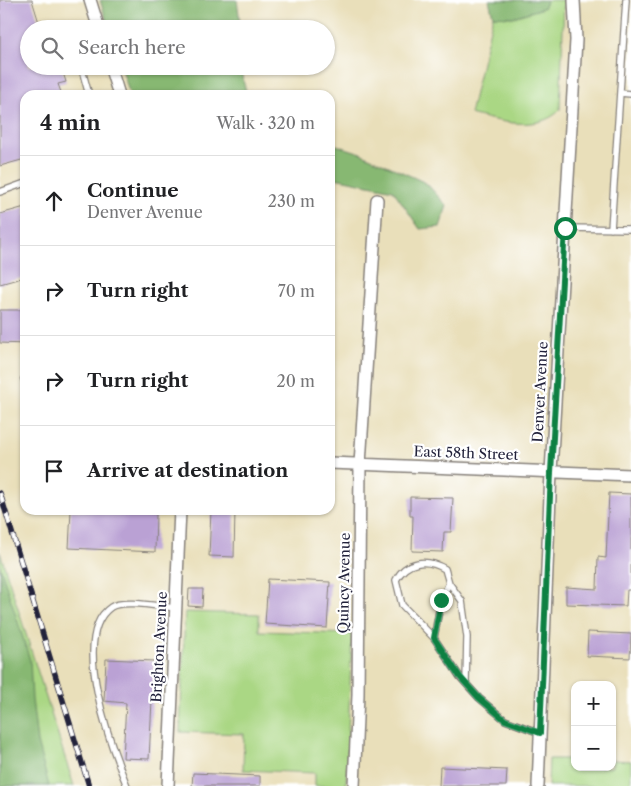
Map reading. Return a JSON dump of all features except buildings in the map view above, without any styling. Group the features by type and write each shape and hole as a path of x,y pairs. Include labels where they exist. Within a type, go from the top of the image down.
{"street":[{"path":"90,0 96,20"},
{"name":"Denver Avenue","path":"538,786 551,472 576,40 574,0"},
{"path":"113,75 117,90"},
{"name":"Quincy Avenue","path":"354,786 358,695 360,464 377,200"},
{"name":"East 58th Street","path":"335,463 631,475"},
{"name":"Brighton Avenue","path":"168,786 180,515"}],"lane":[{"path":"611,229 620,93 628,12 626,0"},
{"path":"84,75 88,90"},
{"path":"620,93 631,94"},
{"path":"0,192 20,185"},
{"path":"565,228 631,229"},
{"path":"466,683 467,637 462,601 449,584 445,569 436,564 414,563 402,570 396,580 402,605 434,638 466,683 505,720 540,733"},
{"path":"434,638 441,600 449,584"},
{"path":"127,786 100,704 94,671 93,647 98,620 112,607 125,604 176,608"}],"green space":[{"path":"100,0 237,0 240,20 106,20"},
{"path":"489,0 547,0 543,8 513,17 493,16"},
{"path":"547,0 564,0 560,110 551,117 529,123 505,122 470,114 493,16 513,17 543,8"},
{"path":"124,75 242,75 246,90 128,90"},
{"path":"335,145 358,152 426,183 447,206 440,227 420,229 393,190 335,178"},
{"path":"0,552 74,786 0,786"},
{"path":"0,566 30,660 37,742 49,786 0,786"},
{"path":"185,612 259,614 259,631 352,634 346,786 315,786 315,773 243,770 244,734 180,732"},
{"path":"549,759 571,759 571,771 616,771 616,760 631,761 631,786 548,786"}],"railway":[{"path":"0,493 89,786"}],"route":[{"path":"441,600 434,638 460,677 479,698 505,720 540,733 551,472 565,228"}]}
